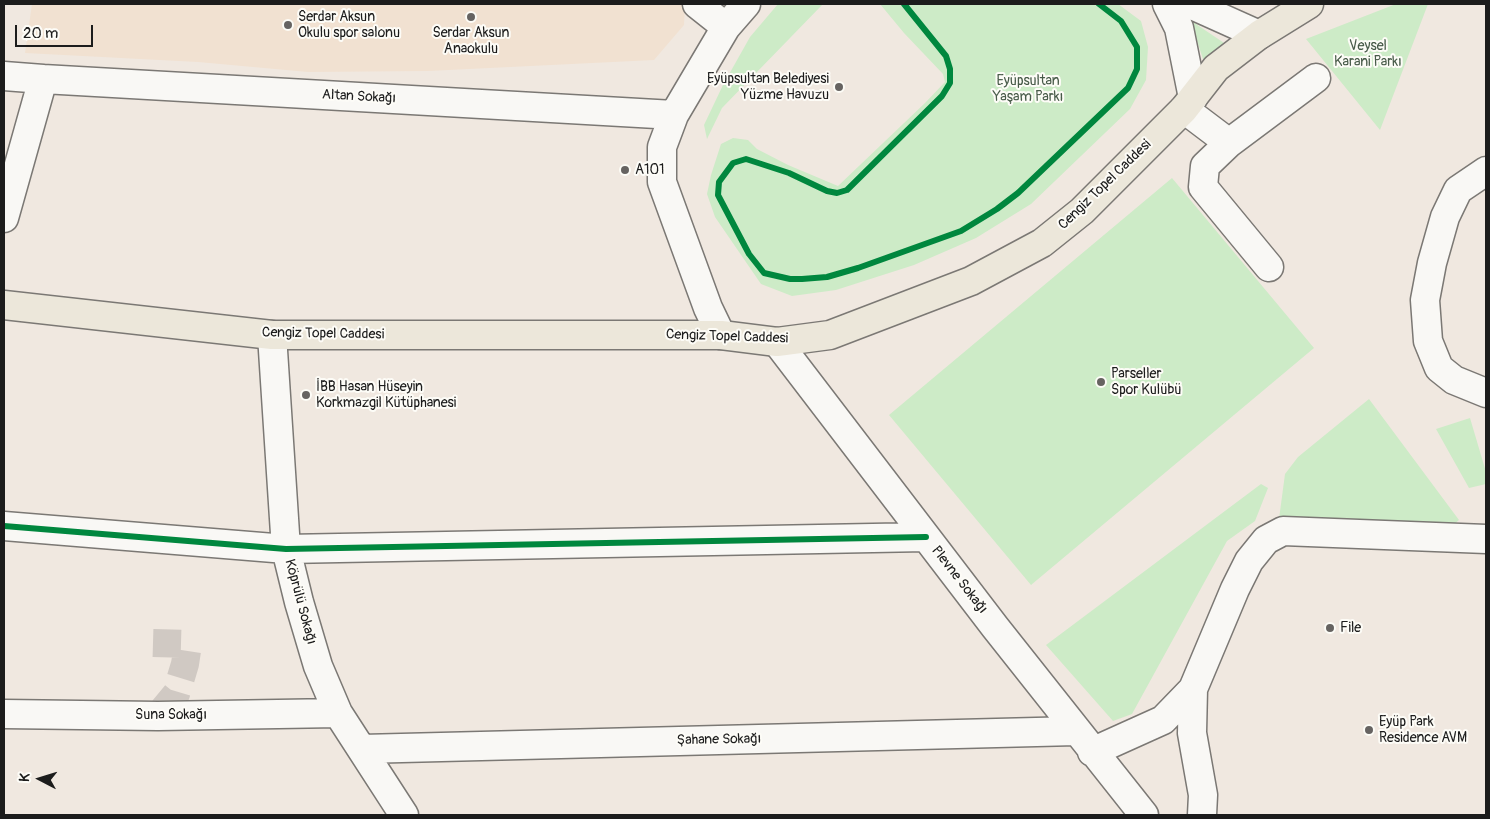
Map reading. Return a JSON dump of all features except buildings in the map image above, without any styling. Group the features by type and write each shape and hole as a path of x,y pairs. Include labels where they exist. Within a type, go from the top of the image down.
{"main road":[{"name":"Cengiz Topel Caddesi","path":"4,305 272,334 721,335 777,342 830,335 869,322 971,281 1042,243 1082,211 1188,104 1216,68 1259,35 1309,4"}],"street":[{"path":"697,4 726,27"},
{"path":"721,335 708,308 662,182 662,147 674,115 726,27 746,4"},
{"path":"1167,4 1179,28 1188,104 1229,143"},
{"path":"1190,4 1259,35"},
{"name":"Altan Sokağı","path":"4,76 674,115"},
{"path":"1269,267 1203,187 1205,166 1229,143 1316,78"},
{"path":"4,218 43,79"},
{"path":"1486,171 1458,190 1445,217 1432,263 1425,300 1428,341 1439,368 1454,380 1486,393"},
{"name":"Köprülü Sokağı","path":"272,334 286,549 318,666 338,713 404,815"},
{"name":"Plevne Sokağı","path":"777,342 1084,742 1144,815"},
{"path":"4,526 286,549 926,537"},
{"path":"1084,742 1163,720 1193,689 1235,589 1249,562 1266,540 1283,531 1486,539"},
{"path":"1193,689 1192,733 1203,795 1202,815"},
{"name":"Suna Sokağı","path":"4,714 158,716 338,713"},
{"name":"Şahane Sokağı","path":"362,749 1084,742"}],"shaded area":[{"path":"32,4 685,5 684,25 654,60 428,71 308,72 198,62 25,53"}],"green space":[{"path":"778,4 823,4 722,108 707,139 704,125 723,85 750,37"},
{"name":"Eyüpsultan Yaşam Parkı","path":"880,4 1118,4 1141,21 1148,47 1146,80 1130,109 1031,204 976,238 914,265 836,290 792,296 761,284 715,217 707,194 711,175 721,144 733,138 748,140 757,149 788,165 838,186 925,103 945,82 943,74 904,33"},
{"name":"Veysel Karani Parkı","path":"1396,4 1428,4 1380,130 1306,39"},
{"path":"1193,22 1227,45 1204,62 1191,23"},
{"name":"Parseller Spor Kulübü","path":"1172,178 1314,348 1031,585 889,415"},
{"path":"1369,399 1459,520 1445,532 1279,519 1285,474 1298,457"},
{"path":"1470,418 1486,472 1486,484 1469,488 1436,429"},
{"path":"1261,484 1268,488 1255,521 1227,541 1132,714 1113,721 1046,645"}],"tunnel":[{"path":"153,643 188,644 185,664 176,694 158,716"}],"cycle path":[{"path":"904,4 946,56 950,69 950,83 942,96 847,190 837,193 827,191 789,173 746,159 733,163 719,182 718,195 749,254 764,273 790,279 802,279 827,277 858,268 961,231 997,209 1018,193 1128,88 1137,69 1137,47 1121,21 1099,4"},
{"path":"4,526 286,549 926,537"}],"place":[{"name":"Serdar Aksun Anaokulu","path":"471,17"},
{"name":"Serdar Aksun Okulu spor salonu","path":"288,25"},
{"name":"Eyüpsultan Belediyesi Yüzme Havuzu","path":"839,87"},
{"name":"A101","path":"625,170"},
{"name":"Parseller Spor Kulübü","path":"1101,382"},
{"name":"İBB Hasan Hüseyin Korkmazgil Kütüphanesi","path":"306,395"},
{"name":"File","path":"1330,628"},
{"name":"Eyüp Park Residence AVM","path":"1369,730"}]}
